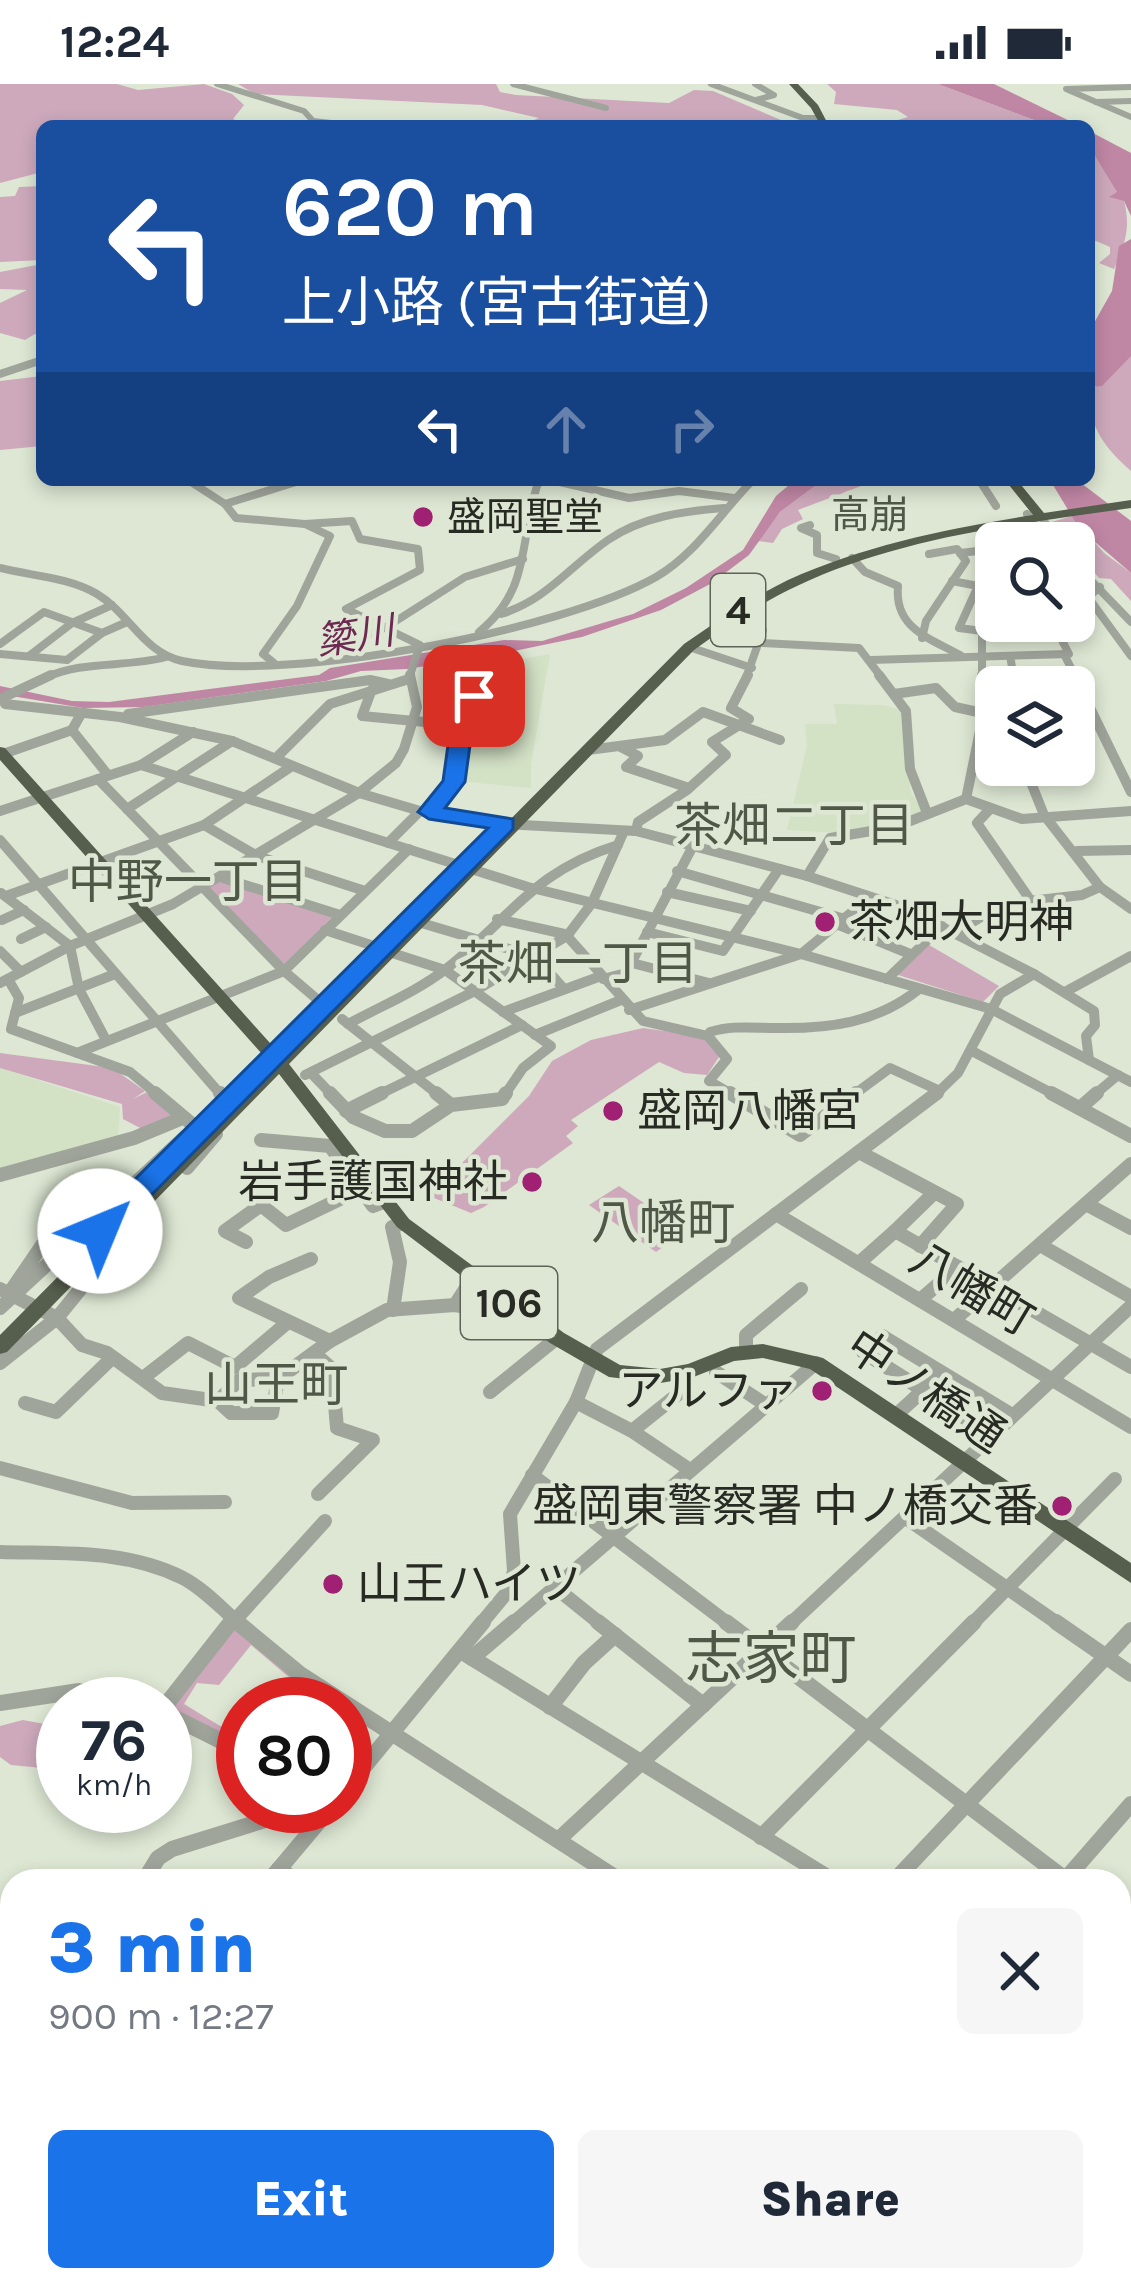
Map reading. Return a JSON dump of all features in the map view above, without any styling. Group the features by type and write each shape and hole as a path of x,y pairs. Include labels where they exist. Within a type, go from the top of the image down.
{"highway":[{"path":"790,84 818,120"},
{"path":"1009,486 1040,515"},
{"path":"1016,486 1040,515"},
{"name":"4","path":"0,1347 681,645 766,593 844,558 950,531 1131,502"},
{"name":"4","path":"510,824 726,615"},
{"name":"106","path":"1,753 276,1060"},
{"name":"4","path":"385,950 467,868"},
{"name":"4","path":"0,1332 207,1130 227,1102 276,1060"},
{"name":"中ノ橋通","path":"276,1060 303,1076 403,1222 592,1360 640,1377 686,1372 746,1352 763,1351 816,1363 1131,1574"}],"street":[{"path":"217,84 304,112 311,120"},
{"path":"513,84 606,108"},
{"path":"711,84 814,120"},
{"path":"755,84 774,95 755,100"},
{"path":"1106,86 1131,102 1109,110 1066,89 1106,86"},
{"path":"1081,96 1131,102"},
{"path":"1094,102 1131,102"},
{"path":"0,374 36,362"},
{"path":"198,486 226,504 230,515 245,520 352,521 360,539 368,543 418,549 420,570 346,609 388,626 419,648"},
{"path":"226,504 283,486"},
{"path":"501,614 521,580 523,531 537,486"},
{"path":"576,486 629,498 679,491 734,498"},
{"path":"0,568 74,584 112,605 143,644 166,657 203,665 419,648 546,618 652,580 694,546 747,486"},
{"path":"983,486 996,506"},
{"path":"473,636 501,614 535,603 578,571 603,543 699,509 724,508"},
{"path":"1040,515 1042,522"},
{"path":"1040,515 1045,522"},
{"path":"274,663 263,649 287,624 331,542 330,536 305,524"},
{"path":"810,525 801,528 818,535 817,553 844,558 898,586 900,613 922,638 979,657 1069,654 1063,642"},
{"path":"922,638 926,621 966,561 957,549 929,554"},
{"path":"960,553 975,550"},
{"path":"353,654 360,638 466,577 523,560"},
{"path":"952,580 978,586 959,628 982,631 980,666"},
{"path":"1131,622 1097,587 1088,597 1131,656"},
{"path":"29,656 72,622 112,605"},
{"path":"0,644 44,612 102,633"},
{"path":"325,930 445,970 476,991 551,1046 524,1068 502,1099 451,1105 412,1131 385,1131 346,1111 303,1076 476,991 568,935 592,902 618,845 638,822 689,788 726,755 712,742 749,719 731,708 762,644 763,630 726,615"},
{"path":"0,654 67,660 102,633 127,622"},
{"path":"762,644 851,647 871,660 906,711 910,770 927,813"},
{"path":"689,647 752,668"},
{"path":"851,647 852,662"},
{"path":"0,1363 54,1317 140,1214 212,1142 207,1130 180,1119 141,1078 11,1029 19,998 4,981 220,877 359,793 396,763 417,707 410,676 419,648"},
{"path":"871,660 956,648"},
{"path":"1064,654 1069,666"},
{"path":"1010,656 1012,666"},
{"path":"2,700 69,667 140,664 166,657"},
{"path":"388,843 451,790 478,671"},
{"path":"276,758 330,704 410,676"},
{"path":"120,717 370,680 388,684"},
{"path":"894,694 934,684 950,704 975,713"},
{"path":"373,688 362,716 466,727"},
{"path":"2,700 120,717 232,742 359,793 424,811 510,824 630,831 871,897 942,926 1094,1011 1095,1024 1086,1036 1089,1060"},
{"path":"589,750 665,740 703,712 780,740"},
{"path":"1,753 71,730 81,714"},
{"path":"1095,722 1131,792"},
{"path":"71,730 127,809 284,971 451,1105"},
{"path":"0,811 141,766 193,732"},
{"path":"127,809 232,742"},
{"path":"966,800 965,779 975,744"},
{"path":"619,746 638,756 626,766 689,788"},
{"path":"141,766 528,887 801,954 992,1009 1131,1082"},
{"path":"3,894 204,825 292,766"},
{"path":"1027,786 1042,819 1077,851 1100,887 1131,909"},
{"path":"807,876 830,838 895,826 966,800 1022,819 1131,811"},
{"path":"990,809 977,823 1031,902"},
{"path":"204,825 255,855 364,892"},
{"path":"0,840 227,1102"},
{"path":"347,1024 445,970 528,887 585,853 618,845"},
{"path":"503,1012 626,973 694,845"},
{"path":"77,1053 284,971 409,849"},
{"path":"1077,851 1131,850"},
{"path":"647,932 723,951 779,869"},
{"path":"677,871 842,922 910,954"},
{"path":"220,877 340,915"},
{"path":"955,933 1002,904 1082,895 1100,887"},
{"path":"667,892 751,911"},
{"path":"3,894 70,946 79,988 106,1040"},
{"path":"535,1035 801,954 871,897"},
{"path":"2,920 25,910"},
{"path":"497,919 568,935 625,1005 656,1027 708,1036 725,1027 872,1020 899,1009 919,989"},
{"path":"418,922 536,957 564,989"},
{"path":"887,979 942,926"},
{"path":"21,939 46,927"},
{"path":"0,951 21,972"},
{"path":"1065,992 1129,960"},
{"path":"632,963 710,983"},
{"path":"15,1013 116,974"},
{"path":"372,1758 466,1655 509,1590 514,1571 510,1514 576,1402 597,1349 940,1091 973,1051 1000,994 1034,974"},
{"path":"346,1111 522,1025"},
{"path":"708,1036 727,1059 710,1081 800,1135 890,1068 940,1091"},
{"path":"973,1051 1131,1136"},
{"path":"1080,1108 1118,1075"},
{"path":"0,1175 134,1138 180,1119"},
{"path":"7,1299 38,1278 184,1137 207,1130"},
{"path":"261,1140 330,1147 373,1206 386,1201"},
{"path":"860,1152 957,1204 920,1246"},
{"path":"953,1320 1131,1164"},
{"path":"246,1242 225,1231 261,1205 286,1225 361,1189"},
{"path":"859,1263 933,1194"},
{"path":"1086,1204 1131,1228"},
{"name":"八幡町","path":"776,1214 1131,1427"},
{"path":"7,1299 62,1216"},
{"path":"393,1310 400,1262 392,1227 403,1222"},
{"path":"896,1232 1131,1367"},
{"path":"1040,1245 1131,1297"},
{"path":"311,1259 268,1277 239,1298 330,1341"},
{"path":"920,1300 958,1268"},
{"path":"454,1305 473,1277"},
{"path":"746,1352 746,1335 800,1289"},
{"path":"7,1299 54,1317 82,1345 112,1358 162,1393 218,1401 231,1413 272,1413 278,1379"},
{"path":"218,1401 239,1380 278,1379 330,1341 393,1310 454,1305 537,1322"},
{"path":"558,1840 1131,1306"},
{"path":"143,1378 188,1343 236,1366 288,1322"},
{"path":"882,1336 1012,1415"},
{"path":"490,1392 557,1338"},
{"path":"863,1352 992,1435"},
{"path":"314,1353 332,1369 337,1428 373,1440 318,1494"},
{"path":"25,1403 56,1412 112,1358"},
{"path":"466,1655 616,1538 816,1363"},
{"path":"632,1431 687,1387 686,1372"},
{"path":"716,1372 766,1405"},
{"path":"895,1417 942,1373"},
{"path":"576,1402 632,1431 690,1470"},
{"path":"0,1468 132,1503 225,1502"},
{"path":"532,1475 1051,1869"},
{"path":"761,1837 1115,1479"},
{"path":"906,1518 1131,1674"},
{"path":"190,1677 235,1618 325,1521"},
{"path":"0,1552 110,1555 144,1562 187,1580 300,1674 603,1869"},
{"path":"556,1588 704,1705"},
{"path":"906,1869 1131,1630"},
{"path":"550,1706 615,1635"},
{"path":"466,1655 813,1869"},
{"path":"0,1703 36,1698"},
{"path":"1075,1869 1131,1804"},
{"path":"152,1869 172,1849 223,1833"},
{"path":"279,1869 309,1833"}],"shaded area":[{"path":"0,84 117,84 138,90 204,84 232,94 244,105 235,120 36,120 36,174 0,183"},
{"path":"238,84 496,84 500,92 516,95 669,103 694,90 713,91 781,120 534,120 539,118 482,105 255,94"},
{"path":"827,84 938,84 1034,120 898,120 908,117 897,110 834,104 836,92"},
{"path":"938,84 994,84 1068,120 1034,120"},
{"path":"1095,134 1131,153 1131,216 1124,201 1109,197 1117,192 1095,156"},
{"path":"1095,155 1115,186 1117,193 1111,196 1124,201 1126,211 1126,236 1114,269 1099,263 1110,254 1110,247 1095,241"},
{"path":"36,186 36,260 0,262 0,197 15,196 19,187"},
{"path":"1131,239 1131,356 1102,386 1095,387 1095,321 1112,291 1119,246"},
{"path":"36,265 36,334 25,340 0,333 0,303 27,290 0,289 0,272"},
{"path":"1131,353 1131,471 1095,424 1095,387"},
{"path":"36,377 36,447 0,450 0,381"},
{"path":"788,486 815,486 780,512 749,555 712,583 661,610 582,637 407,669 361,671 326,681 144,707 83,708 0,694 0,686 72,701 109,702 319,675 330,668 504,640 542,641 633,614 686,588 743,550 776,496"},
{"path":"815,486 861,486 798,510 803,519 782,529 773,543 758,541 780,512"},
{"path":"1054,486 1085,486 1131,521 1131,573 1095,542 1095,522 1075,522"},
{"path":"1095,543 1131,573 1131,601 1111,579 1099,578"},
{"path":"550,654 531,788 459,781 484,666"},
{"path":"834,704 902,710 911,793 923,810 896,824 843,833 787,830 807,746 805,724 837,724"},
{"path":"219,880 332,917 284,966 208,889"},
{"path":"924,942 999,986 983,1002 895,974"},
{"path":"643,1028 701,1036 721,1054 707,1075 684,1073 659,1062 571,1120 578,1126 566,1136 573,1143 484,1207 471,1213 429,1196 529,1096 552,1061 591,1040"},
{"path":"0,1053 112,1068 145,1091 133,1099 147,1092 176,1119 144,1130 123,1119 122,1104 0,1068"},
{"path":"0,1068 120,1107 118,1139 0,1173"},
{"path":"619,1186 685,1231 656,1252 589,1205"},
{"path":"232,1624 301,1677 289,1677 251,1645 225,1677 216,1677 216,1685 197,1683 192,1691 192,1678"},
{"path":"192,1709 216,1724 216,1735 192,1722"},
{"path":"23,1720 36,1722 36,1767 11,1765 0,1757 0,1726"}],"place":[{"name":"盛岡聖堂","path":"423,517"},
{"name":"茶畑大明神","path":"825,922"},
{"name":"盛岡八幡宮","path":"613,1111"},
{"name":"岩手護国神社","path":"532,1182"},
{"name":"アルファ","path":"822,1391"},
{"name":"盛岡東警察署 中ノ橋交番","path":"1062,1506"},
{"name":"山王ハイツ","path":"333,1584"}],"district":[{"name":"高崩","path":"870,515"},
{"name":"茶畑二丁目","path":"794,826"},
{"name":"中野一丁目","path":"188,882"},
{"name":"茶畑一丁目","path":"578,964"},
{"name":"八幡町","path":"663,1223"},
{"name":"山王町","path":"276,1385"},
{"name":"志家町","path":"771,1659"}],"route":[{"path":"100,1231 505,824 429,812 454,782 460,738 474,696"}],"water label":[{"name":"簗川","path":"355,636"}]}
